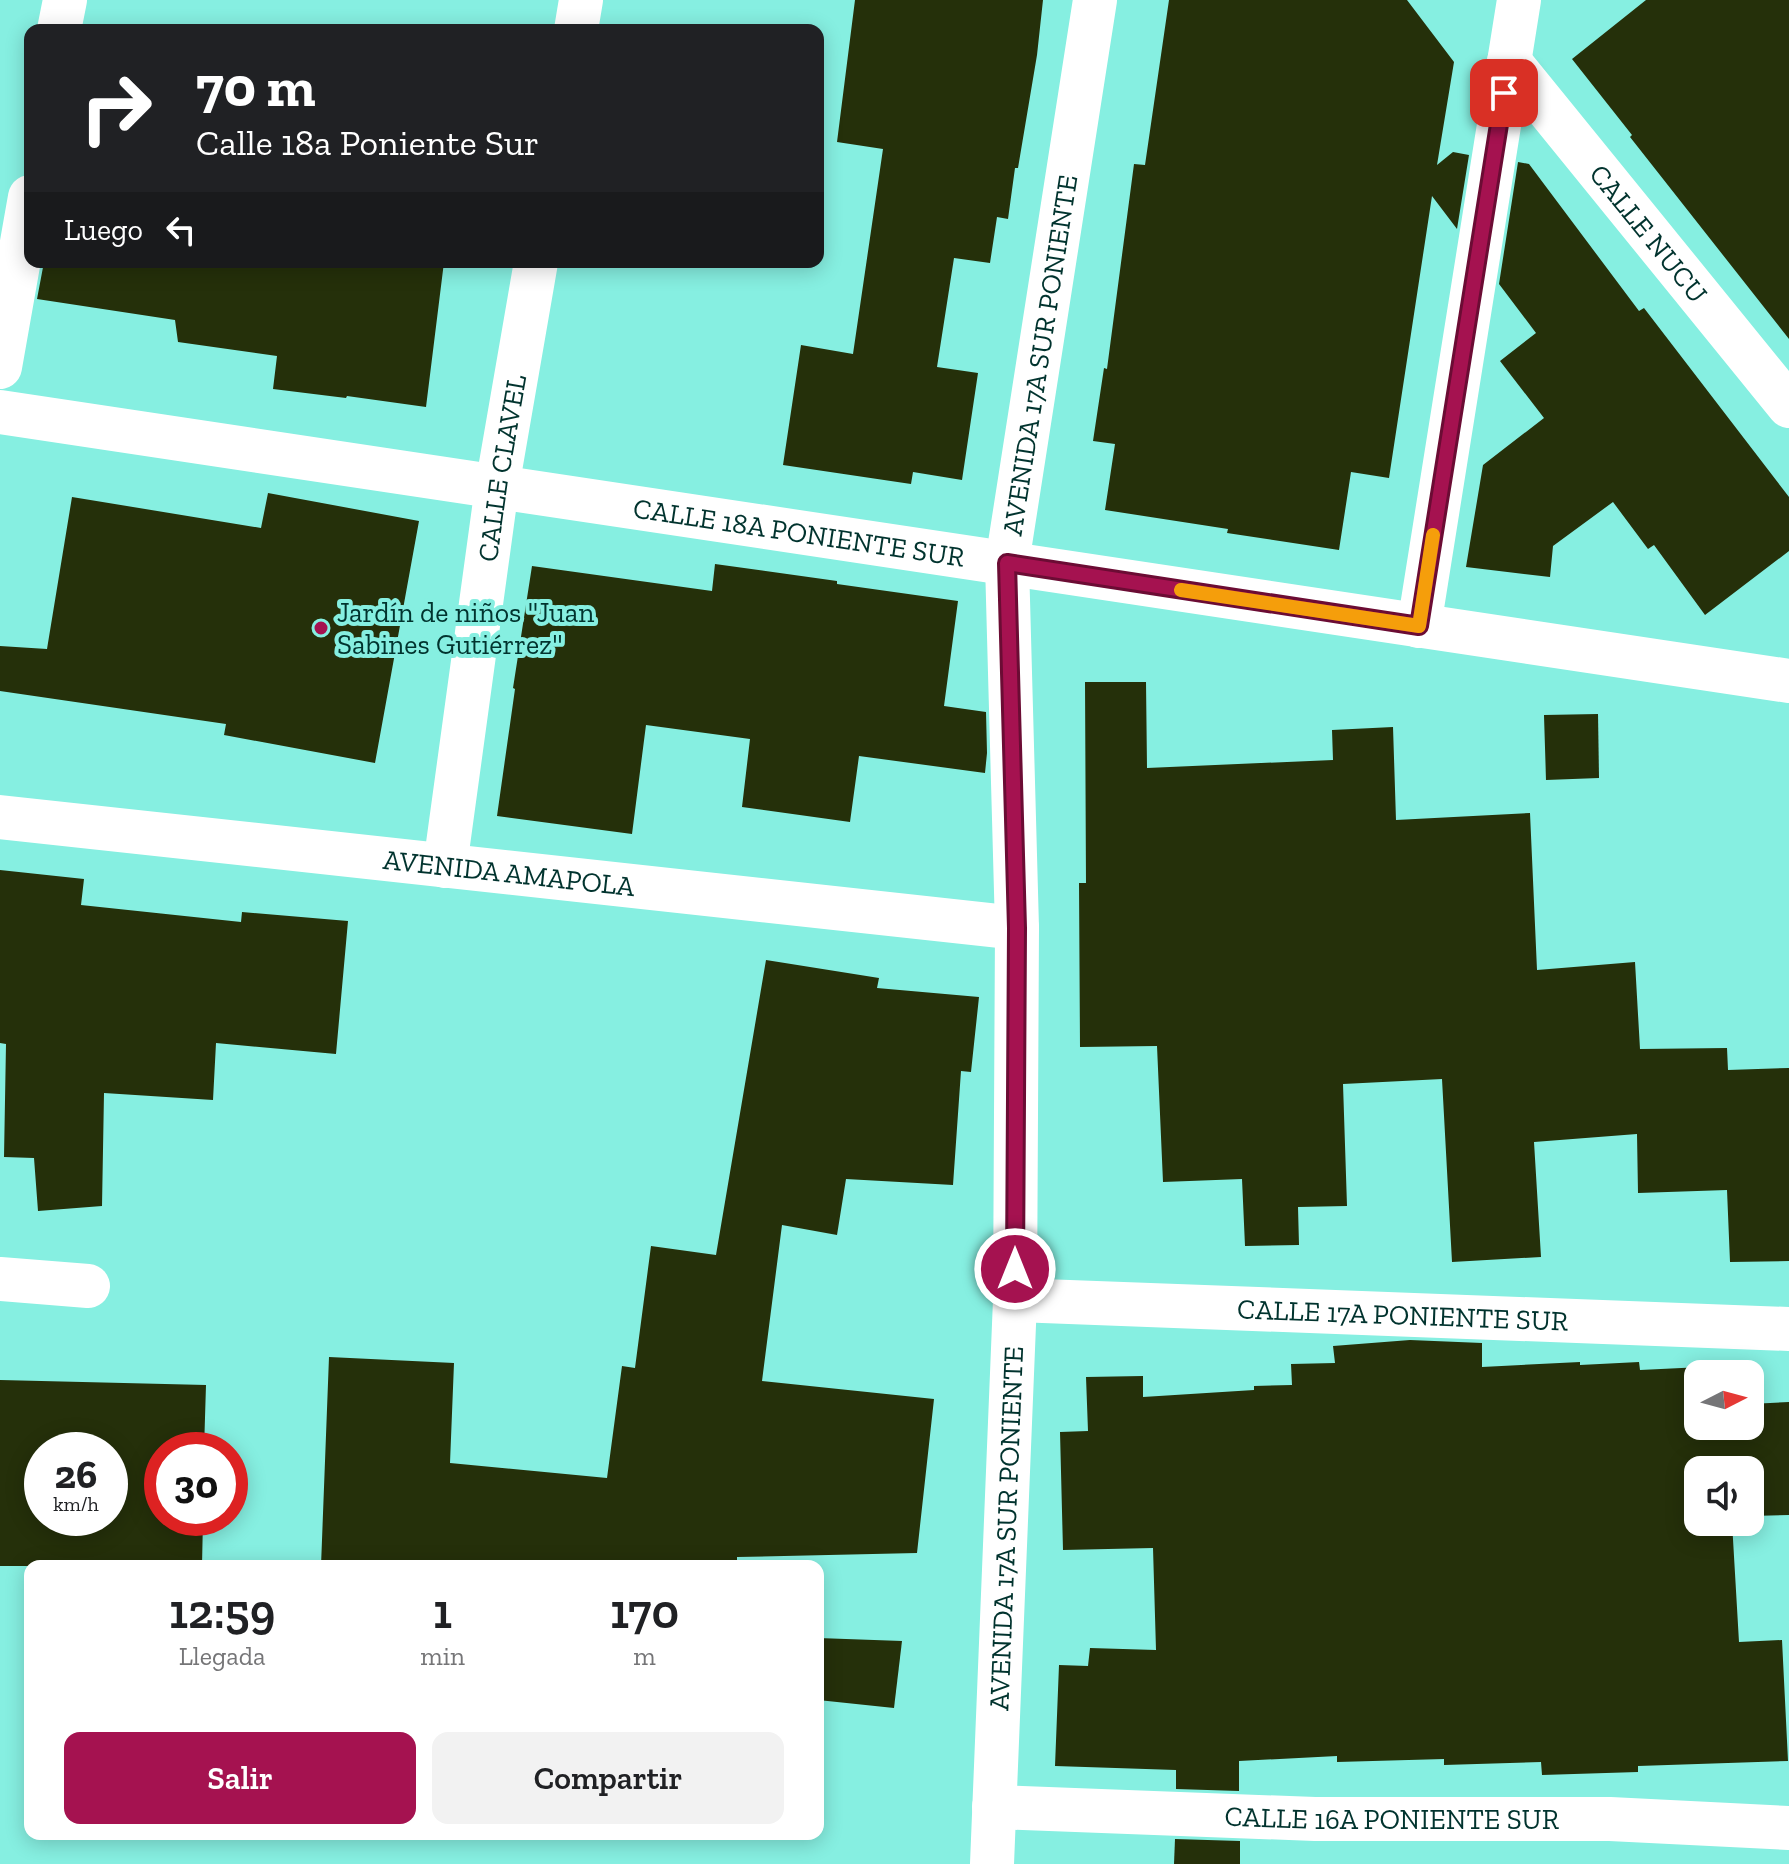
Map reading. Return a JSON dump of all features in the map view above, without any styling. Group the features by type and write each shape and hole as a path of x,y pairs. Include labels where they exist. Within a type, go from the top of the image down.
{"street":[{"path":"60,24 65,0"},
{"path":"577,24 581,0"},
{"name":"AVENIDA 17A SUR PONIENTE","path":"992,1864 1015,1300 1017,928 1007,563 1095,0"},
{"path":"1419,626 1519,0"},
{"name":"CALLE NUCU","path":"1509,61 1789,406"},
{"path":"0,367 24,231"},
{"name":"CALLE CLAVEL","path":"445,866 497,487 535,268"},
{"name":"CALLE 18A PONIENTE SUR","path":"0,412 1789,681"},
{"name":"AVENIDA AMAPOLA","path":"0,817 1017,928"},
{"path":"0,1279 88,1286"},
{"name":"CALLE 17A PONIENTE SUR","path":"1015,1300 1789,1329"},
{"name":"CALLE 16A PONIENTE SUR","path":"994,1807 1315,1819 1610,1819 1789,1828"}],"building":[{"path":"855,0 1043,0 1037,55 1008,219 997,217 990,263 954,258 937,367 978,373 962,480 913,472 911,484 783,465 801,345 853,354 883,149 837,142"},
{"path":"1169,0 1407,0 1454,62 1437,165 1453,152 1469,155 1457,229 1432,196 1389,478 1351,472 1339,550 1105,510 1115,444 1093,441 1104,368 1107,369 1134,164 1145,165"},
{"path":"1646,0 1789,0 1789,339 1572,59"},
{"path":"1518,162 1529,164 1639,311 1644,308 1789,497 1789,551 1705,615 1654,545 1648,549 1613,502 1553,546 1550,577 1466,567 1483,465 1544,418 1500,361 1536,333 1499,284"},
{"path":"43,268 443,268 426,407 273,389 277,356 178,342 175,320 37,299"},
{"path":"268,493 419,521 375,763 224,735 226,724 0,691 0,646 47,649 72,497 261,528"},
{"path":"715,564 958,601 944,706 986,712 985,773 859,756 850,822 742,807 750,739 646,725 632,834 497,816 532,566 712,591"},
{"path":"1085,682 1146,682 1147,768 1333,760 1332,730 1393,727 1396,820 1530,813 1537,970 1635,962 1640,1049 1727,1048 1728,1070 1789,1068 1789,1261 1730,1262 1727,1190 1638,1193 1637,1134 1534,1142 1541,1257 1452,1262 1442,1079 1343,1084 1347,1206 1298,1207 1299,1245 1245,1246 1242,1179 1163,1182 1157,1046 1080,1047 1079,883 1086,883"},
{"path":"1598,714 1599,778 1546,780 1544,715"},
{"path":"0,870 84,879 81,905 241,922 242,912 348,921 336,1054 216,1043 213,1100 104,1093 102,1206 38,1211 34,1158 4,1157 6,1044 0,1043"},
{"path":"766,960 879,978 877,988 979,997 971,1072 961,1071 953,1185 846,1179 837,1235 782,1225 762,1381 934,1399 917,1553 737,1557 737,1560 321,1560 329,1357 454,1363 450,1463 607,1478 622,1366 635,1368 651,1246 716,1255"},
{"path":"1410,1340 1482,1343 1482,1367 1639,1362 1640,1370 1684,1368 1684,1440 1764,1440 1764,1403 1789,1402 1789,1515 1764,1516 1764,1456 1684,1456 1684,1536 1733,1536 1739,1642 1782,1640 1788,1761 1638,1766 1638,1772 1542,1775 1541,1762 1444,1765 1444,1759 1337,1762 1337,1756 1239,1761 1239,1791 1176,1789 1176,1770 1055,1766 1059,1665 1088,1666 1090,1648 1156,1650 1153,1548 1063,1550 1060,1432 1088,1431 1086,1377 1143,1376 1143,1397 1254,1390 1254,1386 1292,1385 1291,1364 1335,1363 1333,1346"},
{"path":"0,1380 206,1385 205,1432 144,1432 144,1536 203,1536 202,1560 24,1560 24,1566 0,1566"},
{"path":"824,1638 902,1641 894,1708 824,1701"},
{"path":"1175,1839 1240,1841 1240,1864 1174,1864"}],"slow traffic":[{"path":"1181,590 1419,626 1433,535"}],"place":[{"name":"Jardín de niños \"Juan Sabines Gutiérrez\"","path":"321,628"}],"route":[{"path":"1015,1269 1017,928 1007,563 1419,626 1504,93"}]}
